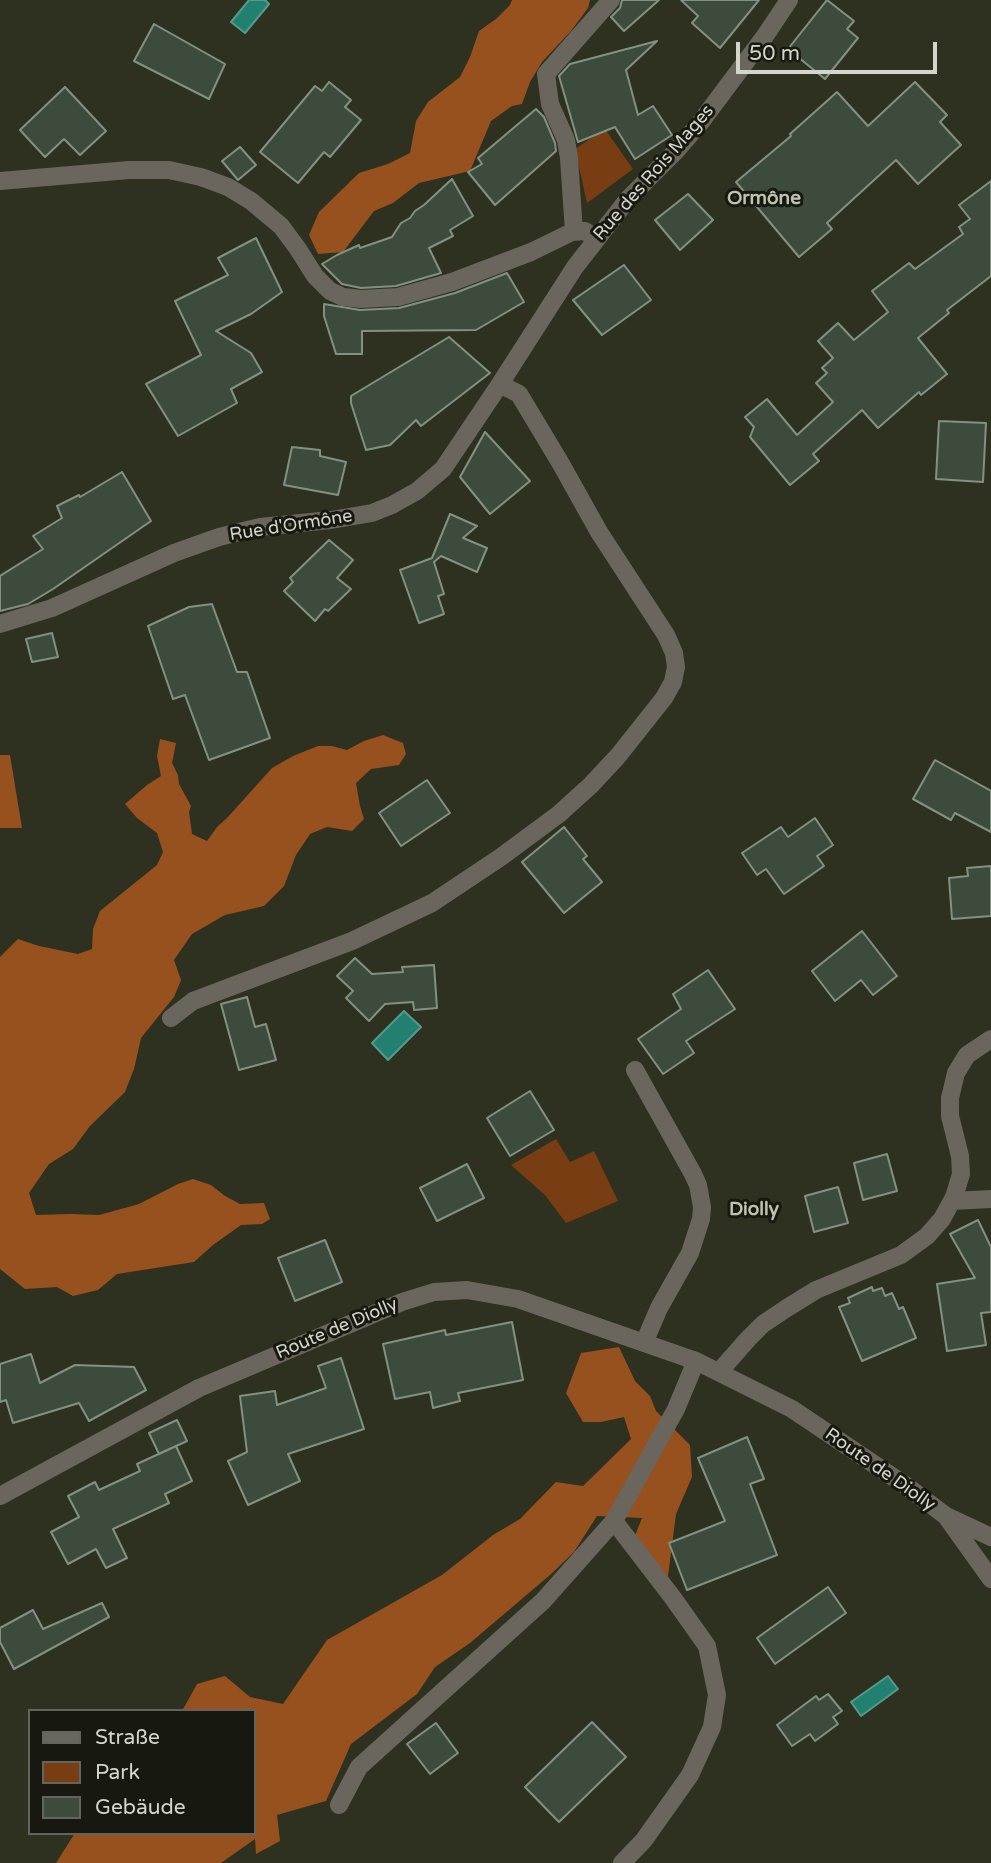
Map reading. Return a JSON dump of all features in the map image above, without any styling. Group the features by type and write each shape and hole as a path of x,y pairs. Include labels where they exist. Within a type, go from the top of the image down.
{"street":[{"path":"574,232 566,140 550,104 546,75 611,0"},
{"name":"Rue des Rois Mages","path":"522,349 558,290 596,239 628,200 700,123 789,0"},
{"path":"0,181 130,170 169,170 201,177 228,187 251,201 281,226 315,276 330,291 343,297 361,299 398,297 452,282 531,253 566,234 584,231 596,239"},
{"name":"Rue d'Ormône","path":"0,624 52,608 174,553 219,537 278,524 331,520 372,513 392,505 417,491 443,469 522,349"},
{"path":"171,1018 193,1001 352,941 432,903 501,857 559,814 591,785 618,756 664,698 673,682 675,660 666,635 599,532 519,394 500,384"},
{"path":"719,1372 763,1324 816,1290 911,1248 942,1219 952,1201 962,1166 950,1116 950,1098 956,1073 967,1055 991,1040"},
{"path":"635,1070 693,1174 702,1207 701,1219 690,1252 659,1308 644,1343"},
{"path":"952,1201 991,1199"},
{"name":"Route de Diolly","path":"0,1496 199,1388 402,1302 434,1292 467,1290 518,1299 696,1361 792,1409 946,1516 991,1537"},
{"path":"339,1805 359,1767 543,1601 614,1521 676,1409 696,1361"},
{"path":"946,1516 991,1579"},
{"path":"614,1521 706,1646 717,1695 712,1727 690,1775 625,1862"}],"green space":[{"path":"605,129 633,169 587,203 575,149"},
{"path":"556,1139 570,1162 594,1151 618,1201 566,1223 545,1195 511,1165"}],"shaded area":[{"path":"512,0 590,0 588,8 571,31 542,62 530,82 522,104 512,106 491,121 470,171 419,183 393,203 374,211 343,252 318,254 309,235 319,212 359,173 388,164 410,153 416,121 428,102 460,77 479,31 496,19"},
{"path":"383,735 403,743 406,754 399,765 371,769 356,783 364,819 352,831 327,827 310,834 296,855 284,886 264,906 225,915 192,934 174,960 181,980 174,997 141,1038 125,1092 90,1126 73,1149 49,1164 29,1193 36,1215 99,1215 139,1204 193,1179 211,1185 240,1204 264,1203 270,1219 262,1224 241,1225 194,1262 117,1274 98,1290 73,1296 57,1287 25,1289 0,1269 0,957 18,939 78,954 92,949 93,929 100,911 157,865 163,852 157,833 137,818 125,804 161,776 157,756 160,739 176,743 172,763 191,806 189,812 192,834 207,841 272,768 318,746 347,750"},
{"path":"0,755 10,755 22,828 0,828"},
{"path":"619,1347 635,1381 650,1396 656,1411 690,1445 692,1477 676,1514 668,1576 642,1571 628,1553 642,1518 597,1516 574,1552 550,1575 470,1643 435,1667 417,1694 351,1744 326,1801 277,1815 280,1841 256,1854 255,1839 221,1863 56,1863 74,1835 256,1835 256,1709 183,1709 197,1684 225,1676 250,1697 283,1704 327,1640 442,1575 493,1535 520,1519 556,1482 583,1486 631,1439 624,1417 601,1422 583,1422 566,1393 581,1353"}],"water":[{"path":"249,0 265,0 269,4 245,33 231,22"},
{"path":"404,1011 421,1027 388,1060 372,1043"},
{"path":"888,1676 898,1689 861,1716 851,1702"}],"building":[{"path":"622,0 659,0 624,31 611,17 620,8"},
{"path":"681,0 759,0 720,48 692,23 698,16"},
{"path":"827,0 854,21 847,29 858,38 825,79 788,49"},
{"path":"154,24 225,64 209,99 134,61"},
{"path":"657,41 626,70 638,115 653,106 672,135 635,159 615,127 578,142 559,76 570,64"},
{"path":"329,82 351,100 345,107 361,120 330,157 324,152 298,183 260,152 315,86 322,91"},
{"path":"915,82 947,115 940,122 961,145 918,184 896,160 827,223 832,229 799,257 736,182 791,136 790,134 837,92 868,126"},
{"path":"65,87 106,131 80,155 64,139 45,157 20,130"},
{"path":"536,109 544,117 556,151 495,205 468,172 482,164 478,158"},
{"path":"240,147 256,165 238,180 222,161"},
{"path":"452,179 473,216 450,230 453,236 429,248 441,273 396,286 361,288 342,284 322,264 359,245 360,248 392,237 401,223"},
{"path":"991,181 991,276 947,310 949,313 918,338 947,374 921,395 919,392 878,428 862,410 813,454 819,461 790,485 750,437 754,427 745,417 767,399 797,435 833,402 816,383 827,373 822,368 833,358 818,341 838,323 854,340 888,312 872,291 909,263 915,269 963,234 959,227 970,219 959,205"},
{"path":"688,194 713,220 680,250 655,220"},
{"path":"256,238 282,292 251,314 216,331 251,353 262,372 231,389 237,403 178,436 146,384 201,355 175,301 228,275 218,258"},
{"path":"624,265 651,300 602,335 573,300"},
{"path":"507,273 524,302 476,330 362,331 362,354 336,354 324,316 324,304 360,310 399,308 455,293"},
{"path":"449,337 490,373 421,426 416,420 390,445 366,450 351,396"},
{"path":"939,421 986,423 983,482 936,479"},
{"path":"485,432 530,481 490,514 460,477"},
{"path":"292,447 320,450 320,456 346,462 338,495 284,485"},
{"path":"122,472 151,521 28,604 0,611 0,576 43,549 33,536 62,518 57,506 79,495 80,497"},
{"path":"450,514 477,526 463,538 487,548 477,572 441,556 434,562 444,594 438,596 444,614 419,623 400,570 432,558"},
{"path":"329,540 353,560 337,578 351,589 328,611 325,609 315,621 284,591 293,582 290,578"},
{"path":"212,604 237,672 247,672 270,738 209,760 185,695 173,699 148,626 189,607"},
{"path":"52,633 58,657 32,662 26,639"},
{"path":"935,760 991,791 991,832 955,813 951,820 913,799"},
{"path":"427,780 450,813 401,846 379,813"},
{"path":"815,818 833,845 817,856 824,866 784,894 766,869 757,875 742,853 781,827 788,837"},
{"path":"564,827 587,856 583,859 602,882 564,913 522,862"},
{"path":"991,866 991,916 952,919 949,878 968,876 967,868"},
{"path":"862,931 897,976 873,995 861,980 835,1001 812,971"},
{"path":"355,958 372,974 403,972 402,967 434,965 437,1008 414,1010 413,1002 385,1004 369,1021 346,998 353,991 337,976"},
{"path":"708,970 735,1009 686,1041 694,1053 663,1074 638,1039 681,1009 673,994"},
{"path":"247,997 255,1027 266,1024 276,1060 239,1070 221,1004"},
{"path":"530,1091 554,1130 510,1156 487,1118"},
{"path":"887,1154 897,1191 863,1200 854,1163"},
{"path":"467,1164 484,1198 437,1221 420,1188"},
{"path":"838,1187 848,1223 814,1232 805,1196"},
{"path":"978,1220 991,1247 991,1312 981,1313 986,1345 947,1351 937,1284 975,1278 950,1234"},
{"path":"325,1240 342,1282 295,1301 278,1258"},
{"path":"872,1287 873,1291 882,1288 885,1296 892,1293 899,1309 903,1307 916,1338 862,1361 839,1307 850,1303 848,1298"},
{"path":"512,1322 523,1380 458,1393 460,1401 433,1408 430,1392 395,1399 383,1344 445,1330 446,1335"},
{"path":"31,1354 40,1383 75,1365 134,1367 146,1390 89,1421 79,1403 13,1423 6,1400 0,1402 0,1364"},
{"path":"341,1358 364,1429 288,1454 300,1481 248,1505 228,1461 247,1452 240,1396 275,1391 277,1405 326,1388 318,1366"},
{"path":"177,1420 187,1441 159,1454 149,1433"},
{"path":"747,1437 764,1479 750,1484 777,1555 687,1590 669,1543 725,1521 698,1458"},
{"path":"176,1446 192,1481 165,1494 169,1503 113,1529 127,1558 106,1568 96,1549 68,1564 51,1532 79,1517 68,1496 95,1482 99,1490 140,1471 137,1464"},
{"path":"828,1587 846,1613 775,1664 757,1638"},
{"path":"102,1603 109,1617 14,1669 0,1642 0,1628 33,1610 43,1629"},
{"path":"828,1694 842,1711 833,1717 838,1724 815,1741 810,1734 792,1746 777,1725 816,1696 819,1700"},
{"path":"592,1722 626,1757 559,1822 525,1787"},
{"path":"436,1723 458,1753 430,1774 407,1744"}],"district":[{"name":"Ormône","path":"764,199"},
{"name":"Diolly","path":"754,1210"}]}
